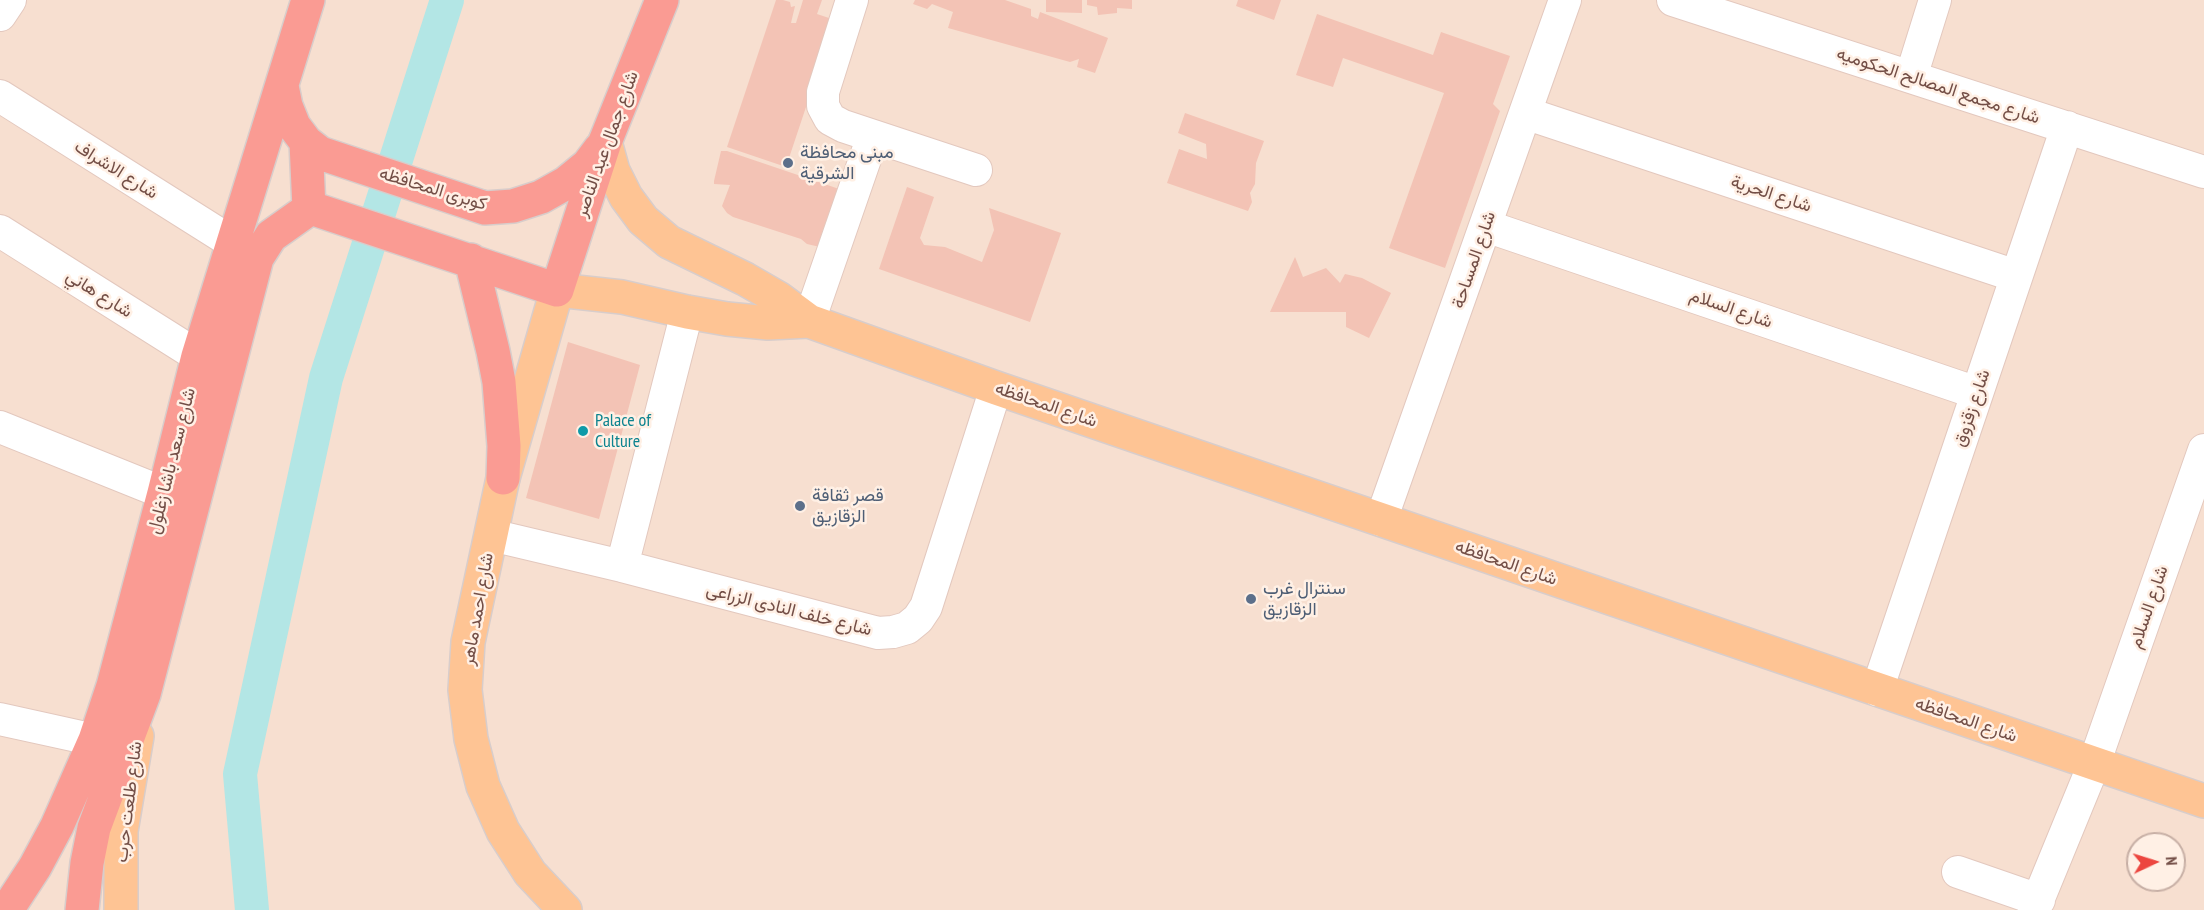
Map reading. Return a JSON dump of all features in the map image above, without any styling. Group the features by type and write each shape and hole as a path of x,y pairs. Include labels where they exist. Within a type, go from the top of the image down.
{"highway":[{"name":"شارع سعد باشا زغلول","path":"7,910 35,867 57,826 94,740 113,686 198,356 308,0"},
{"name":"شارع جمال عبد الناصر","path":"557,290 605,142 662,0"},
{"path":"282,86 286,106 294,126 313,147 312,209 557,290"},
{"name":"كوبرى المحافظه","path":"313,147 485,208 513,206 549,193 588,165 605,142"},
{"name":"شارع سعد باشا زغلول","path":"82,910 87,863 94,828 144,694 257,258 271,236 312,209"},
{"path":"468,259 494,351 499,382 503,478"}],"main road":[{"name":"شارع المحافظه","path":"605,142 613,171 626,197 643,220 669,242 745,279 778,298 809,321 996,388 2204,801"},
{"name":"شارع المحافظه","path":"557,290 622,297 727,319 768,323 809,321"},
{"name":"شارع احمد ماهر","path":"557,290 503,478 468,642 465,690 471,739 483,786 503,831 530,873 565,910"},
{"name":"شارع طلعت حرب","path":"121,910 122,831 144,694"}],"street":[{"path":"0,15 10,0"},
{"path":"852,0 823,92 822,106 830,119 843,126 976,170"},
{"name":"شارع المساحة","path":"1382,520 1566,0"},
{"name":"شارع مجمع المصالح الحكوميه","path":"1673,0 2204,172"},
{"path":"1911,77 1935,0"},
{"name":"شارع الاشراف","path":"0,96 233,243"},
{"name":"شارع الحرية","path":"1526,113 2016,276"},
{"name":"شارع زقزوق","path":"1877,690 2067,127"},
{"path":"809,321 873,136"},
{"name":"شارع السلام","path":"1486,226 1977,393"},
{"name":"شارع هاني","path":"0,231 198,356"},
{"path":"622,566 687,312"},
{"name":"شارع خلف النادى الزراعى","path":"491,535 622,566 878,633 907,628 918,619 926,607 996,388"},
{"path":"1,433 164,493"},
{"name":"شارع السلام","path":"2036,905 2094,764 2204,450"},
{"path":"0,719 94,740"},
{"path":"1958,872 2036,905"}],"shaded area":[{"path":"0,0 2204,0 2204,910 0,910"}],"building":[{"path":"776,0 790,2 791,7 795,6 791,23 796,23 803,0 822,0 817,14 835,20 786,167 727,147"},
{"path":"915,0 1005,0 1031,9 1031,16 1038,19 1040,12 1108,38 1095,73 1077,67 1079,59 1070,62 948,28 953,12 932,4 927,9 913,4"},
{"path":"1046,0 1082,0 1082,13 1046,12"},
{"path":"1087,0 1132,0 1132,9 1117,8 1117,13 1098,15 1097,7 1087,5"},
{"path":"1238,0 1281,0 1274,20 1236,6"},
{"path":"1317,14 1433,55 1441,32 1510,56 1493,104 1500,111 1445,268 1389,248 1444,93 1343,58 1333,87 1296,75"},
{"path":"1185,113 1264,141 1256,163 1255,184 1250,193 1252,202 1248,211 1167,183 1179,149 1207,159 1206,144 1178,133"},
{"path":"721,151 727,151 851,193 820,247 727,213 722,206 730,185 714,184"},
{"path":"907,187 934,197 920,238 924,245 945,247 982,262 994,230 989,208 1061,233 1030,322 879,269"},
{"path":"1295,257 1303,277 1326,268 1340,283 1345,274 1362,278 1391,293 1369,338 1346,327 1346,312 1270,312"},
{"name":"Palace of Culture","path":"568,342 640,365 599,519 526,498"}],"waterway":[{"path":"252,910 240,774 326,378 447,0"}],"place":[{"name":"مبنى محافظة الشرقية","path":"788,163"},
{"name":"Palace of Culture","path":"583,431"},
{"name":"قصر ثقافة الزقازيق","path":"800,506"},
{"name":"سنترال غرب الزقازيق","path":"1251,599"}]}
